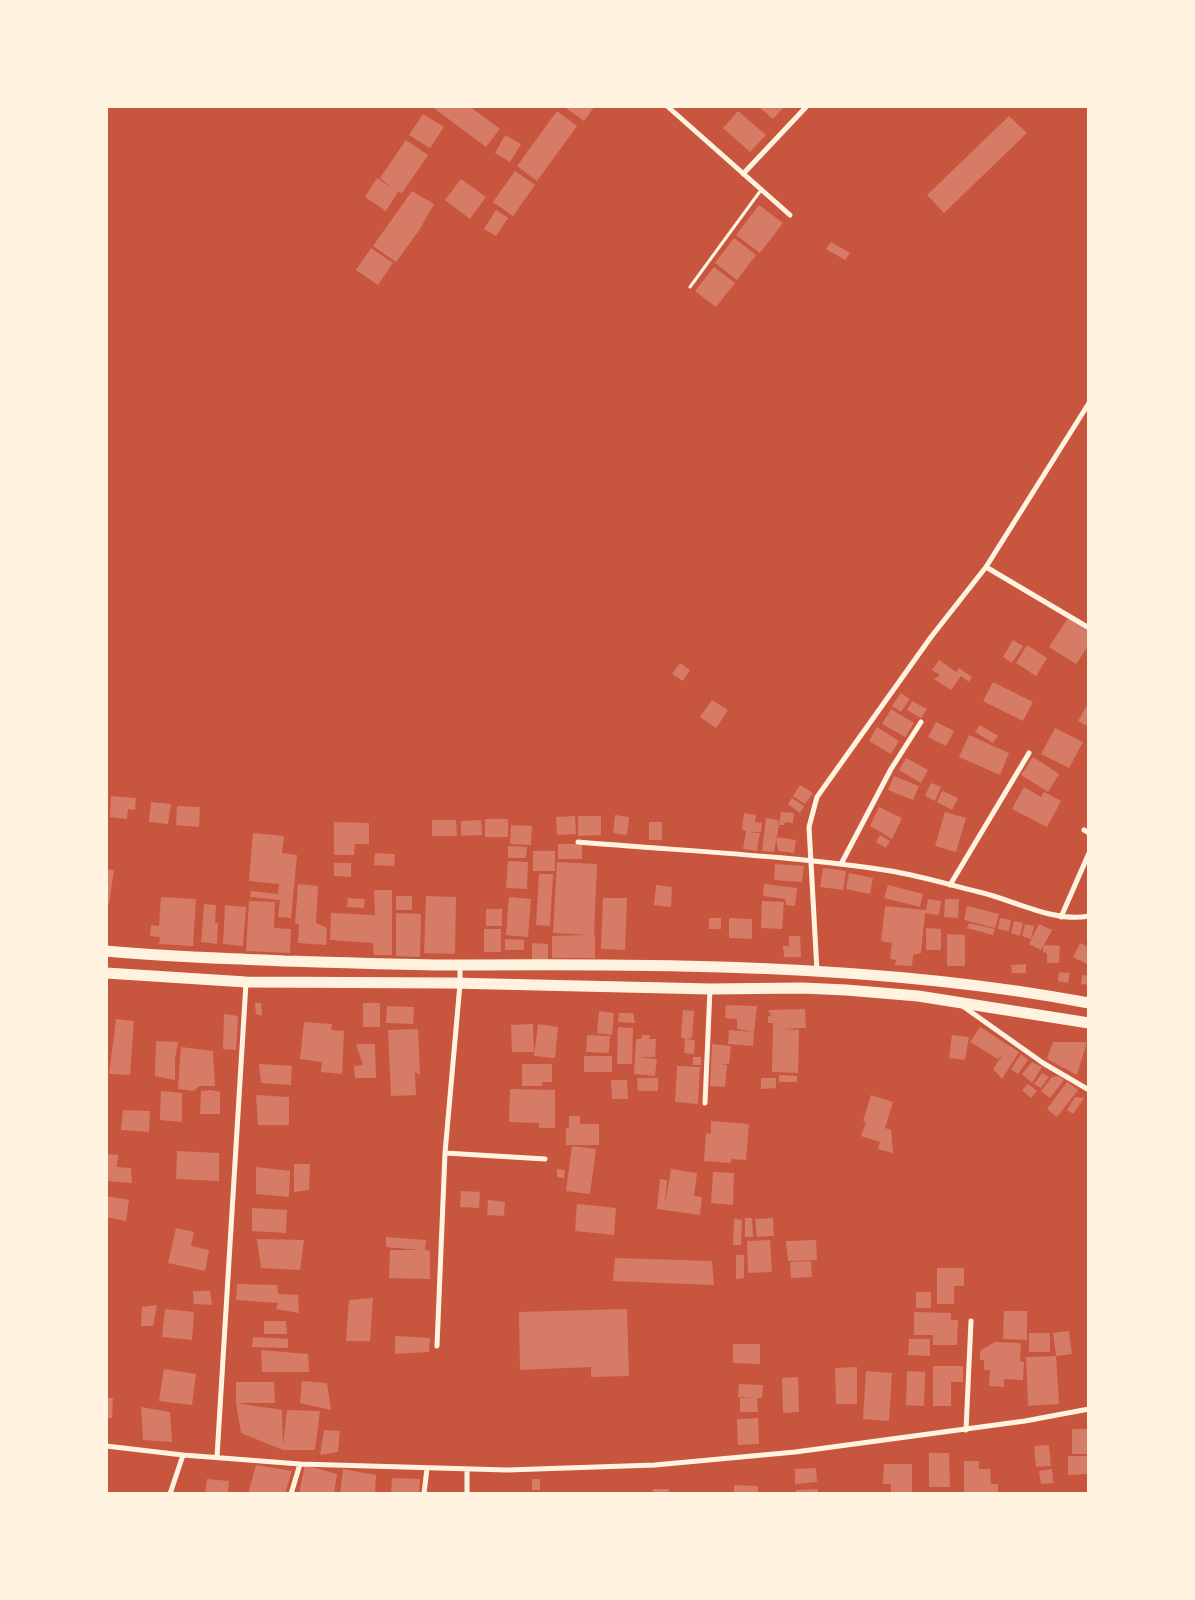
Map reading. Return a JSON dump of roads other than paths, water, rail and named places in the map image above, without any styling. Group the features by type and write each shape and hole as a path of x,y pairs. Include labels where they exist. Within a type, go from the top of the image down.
{"highway":[{"path":"106,951 201,958 817,971 969,984 1089,1003"},
{"path":"198,979 201,958"},
{"path":"106,973 246,982 710,989 802,988 897,994 1089,1023"},
{"path":"897,994 900,978"}],"street":[{"path":"667,106 790,215"},
{"path":"744,174 808,106"},
{"path":"817,971 809,827 817,797 931,637 986,567 1089,404"},
{"path":"986,567 1089,628"},
{"path":"841,864 891,769 921,722"},
{"path":"950,885 1029,753"},
{"path":"578,842 841,864 893,872 989,894 1061,917 1079,918 1089,916"},
{"path":"1061,917 1089,853"},
{"path":"437,1346 445,1153 460,984 460,964"},
{"path":"217,1457 246,982"},
{"path":"705,1103 710,989"},
{"path":"957,1002 1043,1063 1089,1090"},
{"path":"445,1153 545,1159"},
{"path":"966,1430 971,1321"},
{"path":"106,1446 184,1455 300,1464 507,1470 655,1465 795,1452 966,1430 1089,1409"},
{"path":"170,1494 184,1455"},
{"path":"291,1494 300,1464"},
{"path":"424,1494 426,1468"},
{"path":"467,1469 467,1494"}],"lane":[{"path":"690,287 761,189"}]}
